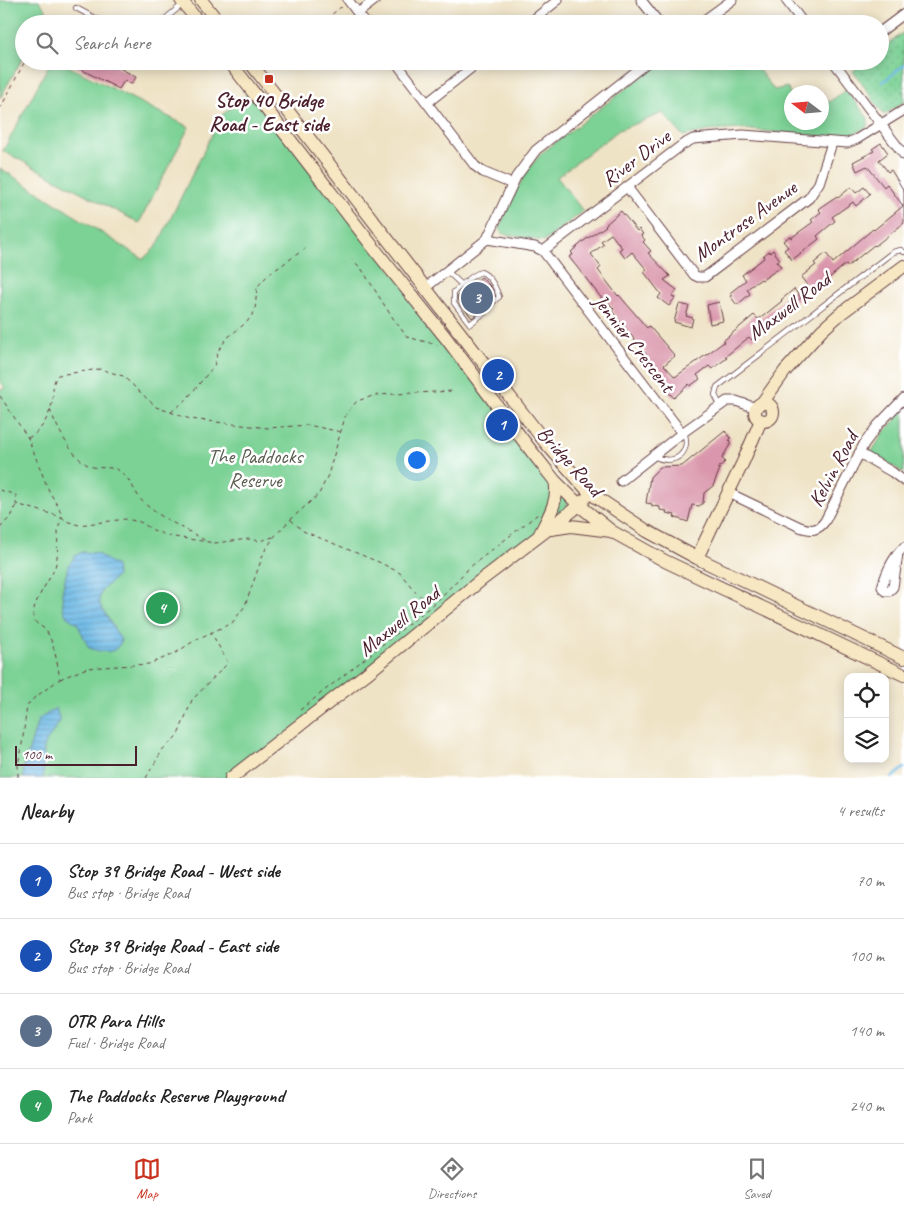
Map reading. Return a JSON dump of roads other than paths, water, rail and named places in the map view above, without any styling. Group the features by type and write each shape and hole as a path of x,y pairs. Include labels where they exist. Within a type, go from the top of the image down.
{"main road":[{"path":"201,0 213,15"},
{"path":"184,1 194,15"},
{"name":"Bridge Road","path":"236,70 556,481 579,505 611,531 665,561 904,674"},
{"name":"Bridge Road","path":"256,70 466,342 545,442 590,493 647,531 697,558 904,658"},
{"name":"Maxwell Road","path":"697,558 729,493 762,409 785,371 840,314 904,266"},
{"path":"414,297 425,288"},
{"path":"544,532 558,491 556,481"},
{"name":"Maxwell Road","path":"231,778 579,505 590,493"},
{"path":"544,532 571,526 611,531"},
{"path":"697,558 700,576"}],"street":[{"path":"348,0 358,13 375,0"},
{"path":"539,15 558,0"},
{"path":"641,0 653,15"},
{"path":"711,15 732,0"},
{"path":"786,0 797,15"},
{"path":"889,25 904,14"},
{"path":"402,70 475,166 483,172 512,184"},
{"path":"427,103 469,70"},
{"path":"425,288 487,239 512,184 530,157 544,143 637,70"},
{"path":"842,70 880,125 904,155"},
{"name":"River Drive","path":"543,251 682,145 693,139 755,135 832,143 852,142 904,110"},
{"name":"Montrose Avenue","path":"627,187 694,275 705,277 808,198 820,183 832,143"},
{"path":"487,239 535,247 543,251"},
{"name":"Jennier Crescent","path":"543,251 683,432"},
{"name":"Kelvin Road","path":"729,493 800,527 815,530 825,521 859,452 878,425 904,398"},
{"path":"621,481 683,432 727,401 762,409"},
{"path":"859,452 904,481"}],"lane":[{"path":"169,15 184,1"},
{"path":"76,8 89,15"},
{"name":"Maxwell Road","path":"720,405 715,395 717,386 893,252 900,250 904,252"},
{"path":"447,271 462,285 484,314 470,324 466,342"},
{"path":"470,324 454,303 454,292 482,272 486,274 496,288 499,297 482,311"},
{"path":"437,302 454,303"},
{"path":"654,456 666,461 676,459 685,446 686,437 683,432"}],"water":[{"path":"82,552 96,553 116,566 117,576 102,590 99,598 100,605 121,640 116,649 112,651 98,651 89,648 77,623 67,617 63,609 62,593 68,566 75,556"},
{"path":"56,708 60,721 44,745 43,778 24,778 23,770 38,720"}],"waterway":[{"path":"883,82 904,65"},
{"path":"892,778 904,768"}],"place":[{"name":"Stop 40 Bridge Road - East side","path":"269,79"},
{"name":"OTR Para Hills","path":"477,298"},
{"name":"Stop 39 Bridge Road - East side","path":"498,375"},
{"name":"Stop 39 Bridge Road - West side","path":"502,425"},
{"name":"The Paddocks Reserve Playground","path":"162,608"}],"park label":[{"name":"The Paddocks Reserve","path":"255,468"}]}
